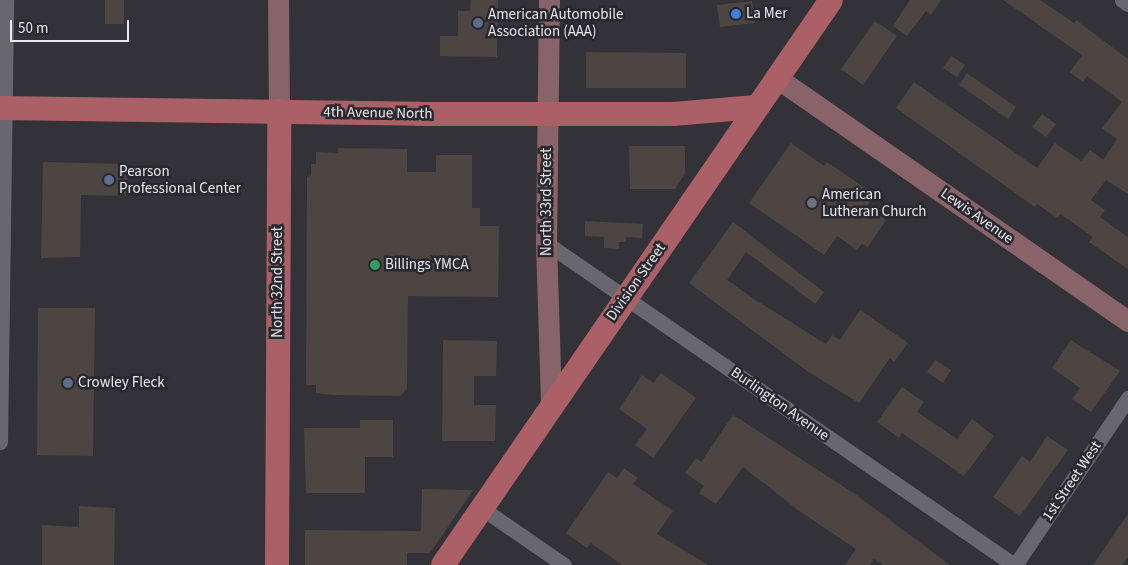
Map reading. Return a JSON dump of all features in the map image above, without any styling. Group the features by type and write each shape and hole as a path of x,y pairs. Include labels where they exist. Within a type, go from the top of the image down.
{"main road":[{"name":"Division Street","path":"443,565 480,507 831,0"},
{"name":"4th Avenue North","path":"2,108 673,114 756,107"},
{"name":"North 32nd Street","path":"277,565 278,111"}],"street":[{"path":"0,442 2,108 6,0"},
{"name":"North 32nd Street","path":"278,0 278,111"},
{"name":"North 33rd Street","path":"549,0 546,243 551,404"},
{"path":"1122,0 1128,4"},
{"name":"Lewis Avenue","path":"777,78 1128,321"},
{"name":"Burlington Avenue","path":"546,243 1015,565"},
{"name":"1st Street West","path":"1015,565 1128,398"},
{"path":"480,507 564,565"}],"building":[{"path":"105,0 124,0 124,24 105,24"},
{"name":"American Automobile Association (AAA)","path":"471,0 498,0 497,57 440,56 440,36 458,36 458,11 470,11"},
{"path":"910,0 941,0 931,15 926,11 907,36 893,26"},
{"path":"1003,0 1040,0 1074,23 1076,20 1128,59 1128,194 1106,180 1091,200 1105,210 1100,217 1128,237 1128,269 1089,242 1093,237 1060,214 1057,218 1037,204 1035,207 896,108 914,82 1037,168 1055,143 1081,161 1090,150 1103,160 1117,139 1102,128 1122,102 1087,76 1083,82 1070,72 1082,55"},
{"name":"La Mer","path":"752,1 755,23 720,27 717,5"},
{"path":"875,21 897,36 863,85 841,69"},
{"path":"586,52 686,53 686,88 586,88"},
{"path":"951,56 965,65 957,77 943,68"},
{"path":"967,73 1016,107 1008,119 959,85"},
{"path":"1042,114 1056,124 1046,137 1032,127"},
{"path":"791,143 824,166 827,162 875,195 867,206 886,220 868,247 862,244 857,250 837,236 824,255 749,203"},
{"path":"629,146 685,146 685,174 675,189 630,189"},
{"path":"338,148 407,149 407,172 436,172 436,155 472,155 472,208 480,208 480,226 499,226 498,297 408,296 407,389 400,396 332,395 316,393 316,385 306,385 307,177 311,175 311,164 316,164 316,152 338,153"},
{"path":"43,162 126,164 128,196 81,195 80,257 41,258"},
{"path":"585,221 643,224 642,238 626,237 626,242 619,242 619,249 604,248 604,237 585,236"},
{"path":"733,222 824,292 815,304 746,252 727,280 757,301 826,344 832,335 840,340 860,310 908,343 894,362 890,358 859,403 807,371 689,283"},
{"path":"38,308 95,308 93,456 37,455"},
{"path":"443,340 497,341 496,376 474,376 474,405 496,405 495,441 442,441"},
{"path":"1071,340 1120,371 1091,412 1072,399 1080,388 1052,368"},
{"path":"935,360 951,370 943,383 927,372"},
{"path":"661,373 696,398 653,458 635,445 647,429 619,409 642,375 653,383"},
{"path":"902,387 924,402 917,412 957,439 972,419 994,436 964,476 902,433 899,438 877,422"},
{"path":"733,415 855,494 950,565 883,565 874,559 870,565 845,565 856,549 798,510 743,467 716,504 699,493 704,486 685,473 696,458 701,462"},
{"path":"360,420 393,420 393,457 365,457 365,493 306,493 304,428 360,428"},
{"path":"1047,436 1068,450 1020,516 993,497 1022,456 1030,462"},
{"path":"624,468 638,478 633,484 673,511 657,534 708,565 622,565 591,543 587,548 566,533 608,472 617,478"},
{"path":"422,489 473,490 430,553 407,553 407,565 305,565 305,530 421,531"},
{"path":"79,506 115,508 114,565 42,565 42,525 79,527"},
{"path":"1128,514 1128,557 1122,565 1093,565"}],"place":[{"name":"La Mer","path":"736,14"},
{"name":"American Automobile Association (AAA)","path":"478,23"},
{"name":"Pearson Professional Center","path":"109,180"},
{"name":"American Lutheran Church","path":"812,203"},
{"name":"Billings YMCA","path":"375,265"},
{"name":"Crowley Fleck","path":"68,383"}]}
